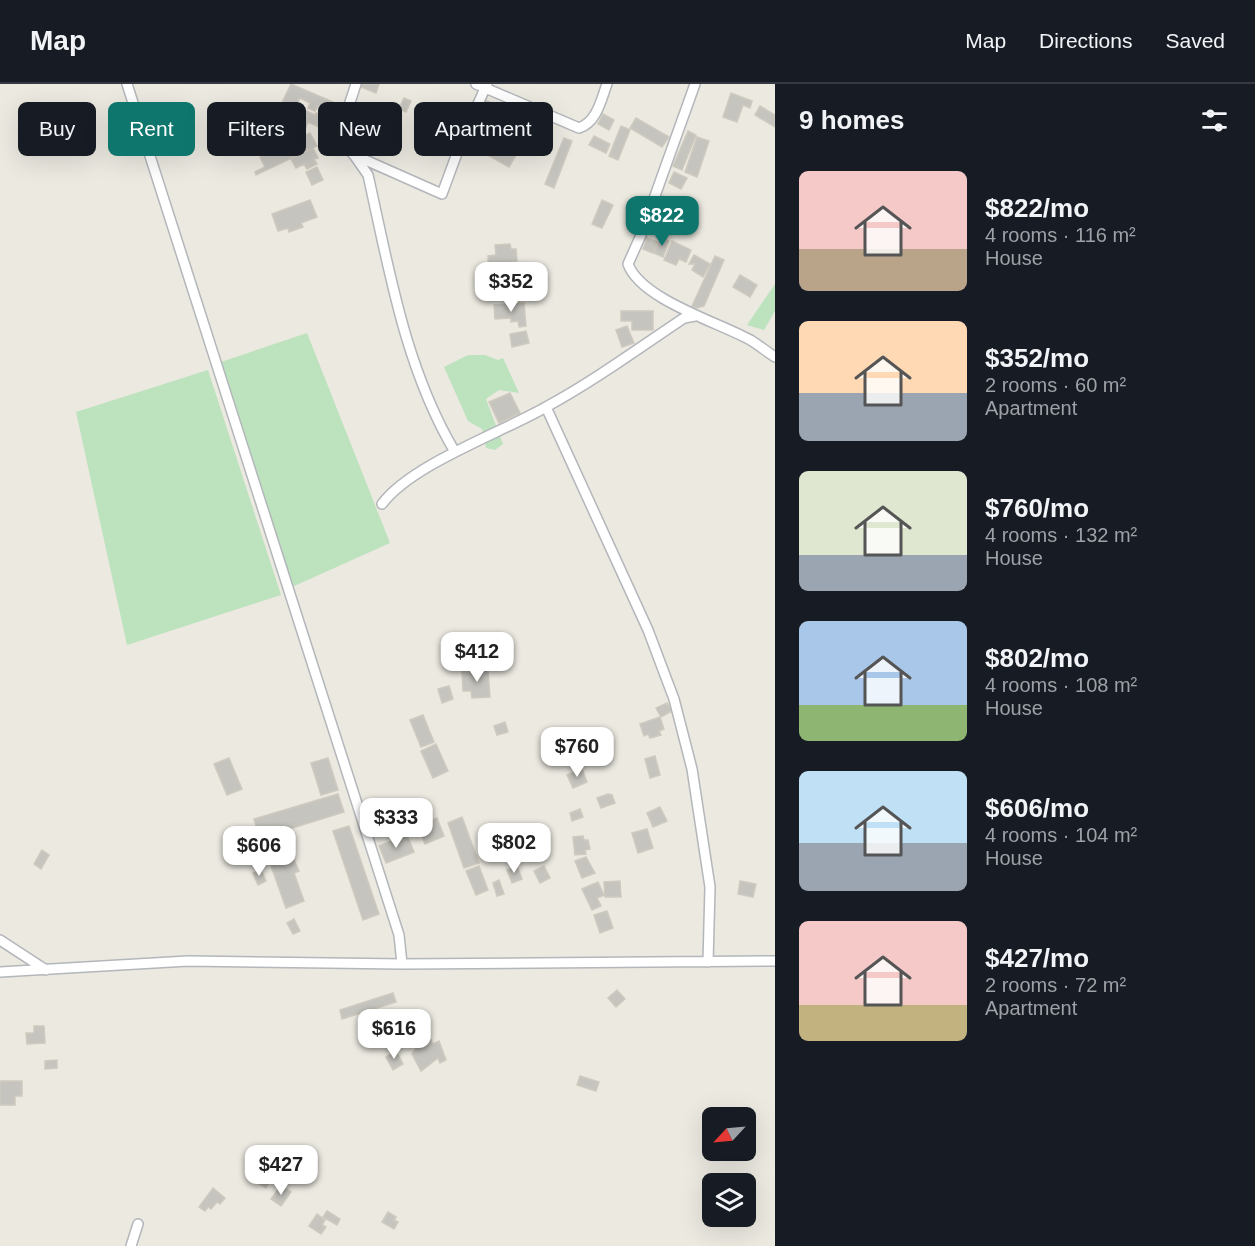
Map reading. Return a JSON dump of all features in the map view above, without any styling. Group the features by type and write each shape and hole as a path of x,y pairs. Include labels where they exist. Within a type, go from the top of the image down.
{"street":[{"path":"127,84 399,935 402,964"},
{"path":"350,102 356,84"},
{"path":"356,156 442,194 482,85 579,128 591,121 607,84"},
{"path":"695,84 641,235 627,264 631,273 671,304 752,341 775,357"},
{"path":"355,156 368,175 404,334 445,436 455,452"},
{"path":"382,504 390,493 455,452 546,407 684,318 695,316"},
{"path":"546,407 648,630 674,699 692,769 710,887 708,962"},
{"path":"0,940 46,970"},
{"path":"0,972 188,962 402,964 775,961"},
{"path":"131,1246 138,1224"}],"green space":[{"path":"775,284 775,311 764,330 747,325"},
{"path":"307,333 390,543 292,587 221,362"},
{"path":"468,355 485,355 498,360 503,358 519,393 499,390 486,399 503,444 495,450 486,448 482,429 468,421 444,367"},
{"path":"208,370 281,595 127,645 76,412"}],"building":[{"path":"291,84 333,102 318,102 315,111 308,108 310,103 300,98 298,102 282,102"},
{"path":"362,84 379,84 376,93 361,87"},
{"path":"731,93 752,101 750,108 743,105 737,122 723,117"},
{"path":"404,98 411,101 406,112 402,110"},
{"path":"760,106 775,115 775,127 755,115"},
{"path":"306,111 318,114 318,126 308,122 306,127"},
{"path":"603,114 614,120 609,130 598,124"},
{"path":"636,118 669,137 662,147 630,128"},
{"path":"621,126 630,130 618,160 609,156"},
{"path":"688,131 696,135 682,170 673,166"},
{"path":"310,133 317,146 306,151 306,135"},
{"path":"594,136 610,144 606,153 589,145"},
{"path":"697,137 709,141 697,177 685,172"},
{"path":"564,138 572,141 554,188 545,184"},
{"path":"313,148 318,158 314,159 317,164 307,169 304,164 296,168 291,159 306,156 306,152"},
{"path":"296,156 256,175 255,172 265,167 260,157"},
{"path":"489,156 515,156 509,167"},
{"path":"317,167 323,180 312,185 306,172"},
{"path":"674,172 687,178 681,189 669,183"},
{"path":"663,196 670,199 668,202 671,204 663,215 656,212"},
{"path":"310,200 317,217 301,223 303,227 289,232 288,228 278,231 272,214"},
{"path":"602,200 613,205 602,228 592,224"},
{"path":"661,237 669,241 663,257 654,253"},
{"path":"647,238 657,242 653,253 643,249"},
{"path":"672,241 691,250 686,262 679,259 676,265 664,260"},
{"path":"510,244 511,249 516,249 517,261 510,262 511,267 499,267 499,277 489,278 488,256 496,255 495,245"},
{"path":"694,255 710,264 703,277 692,270 695,264 689,264"},
{"path":"715,256 724,260 704,306 697,308 692,306"},
{"path":"740,275 757,285 750,297 733,287"},
{"path":"524,303 526,326 519,327 518,321 511,322 511,318 495,319 494,305"},
{"path":"621,311 653,311 653,330 632,330 632,321 621,321"},
{"path":"627,326 634,343 622,347 616,330"},
{"path":"526,331 529,343 512,347 510,334"},
{"path":"510,393 520,413 499,423 489,402"},
{"path":"488,670 490,697 472,698 471,691 463,691 462,672"},
{"path":"449,686 453,699 442,703 438,689"},
{"path":"667,703 672,711 661,717 656,708"},
{"path":"423,715 434,742 421,747 410,720"},
{"path":"660,717 664,729 659,731 661,735 650,738 648,734 644,736 640,724"},
{"path":"505,722 508,732 497,735 494,726"},
{"path":"436,744 448,771 433,778 421,751"},
{"path":"655,756 660,775 650,778 645,759"},
{"path":"229,758 242,789 227,795 214,764"},
{"path":"328,758 338,790 321,795 311,763"},
{"path":"582,769 587,782 573,788 567,775"},
{"path":"338,794 344,812 260,838 254,819"},
{"path":"612,795 615,803 601,808 597,798"},
{"path":"660,807 667,821 653,827 647,813"},
{"path":"580,809 583,817 572,821 570,813"},
{"path":"462,817 479,863 464,868 448,823"},
{"path":"437,818 444,836 425,844 417,826"},
{"path":"349,826 379,914 363,920 333,831"},
{"path":"647,829 653,848 638,853 632,833"},
{"path":"407,835 414,852 386,863 379,846"},
{"path":"583,836 584,840 588,840 590,849 585,850 586,854 575,855 573,837"},
{"path":"280,837 289,862 294,860 299,871 294,873 304,901 286,908 263,843"},
{"path":"42,850 49,855 41,869 34,864"},
{"path":"586,857 595,873 582,878 575,861"},
{"path":"479,866 488,890 476,895 466,871"},
{"path":"517,866 522,879 512,883 507,870"},
{"path":"544,866 550,878 540,883 534,871"},
{"path":"261,870 266,881 258,885 253,873"},
{"path":"499,880 504,894 497,896 493,883"},
{"path":"620,881 621,897 605,897 604,882"},
{"path":"740,881 756,884 753,897 738,894"},
{"path":"598,882 604,895 597,898 601,906 592,910 582,889"},
{"path":"607,911 613,928 600,933 594,915"},
{"path":"294,919 300,931 293,934 287,923"},
{"path":"617,990 625,999 616,1007 608,998"},
{"path":"393,993 396,1002 342,1019 340,1010"},
{"path":"34,1026 44,1026 45,1043 27,1044 26,1033 34,1033"},
{"path":"431,1040 433,1044 439,1041 446,1060 440,1063 438,1058 421,1071 412,1054 418,1045"},
{"path":"396,1051 403,1064 393,1070 386,1057"},
{"path":"57,1060 57,1068 45,1069 45,1061"},
{"path":"580,1076 599,1082 596,1091 577,1085"},
{"path":"0,1081 22,1081 22,1096 15,1096 15,1105 0,1105"},
{"path":"265,1168 274,1174 266,1188 256,1182"},
{"path":"281,1185 291,1192 281,1206 271,1199"},
{"path":"213,1188 225,1198 220,1204 217,1202 211,1209 208,1207 205,1211 199,1207"},
{"path":"327,1211 340,1219 337,1225 323,1217"},
{"path":"388,1212 396,1217 394,1220 398,1222 394,1229 382,1222"},
{"path":"317,1214 325,1220 322,1225 326,1227 321,1234 309,1226"}]}
